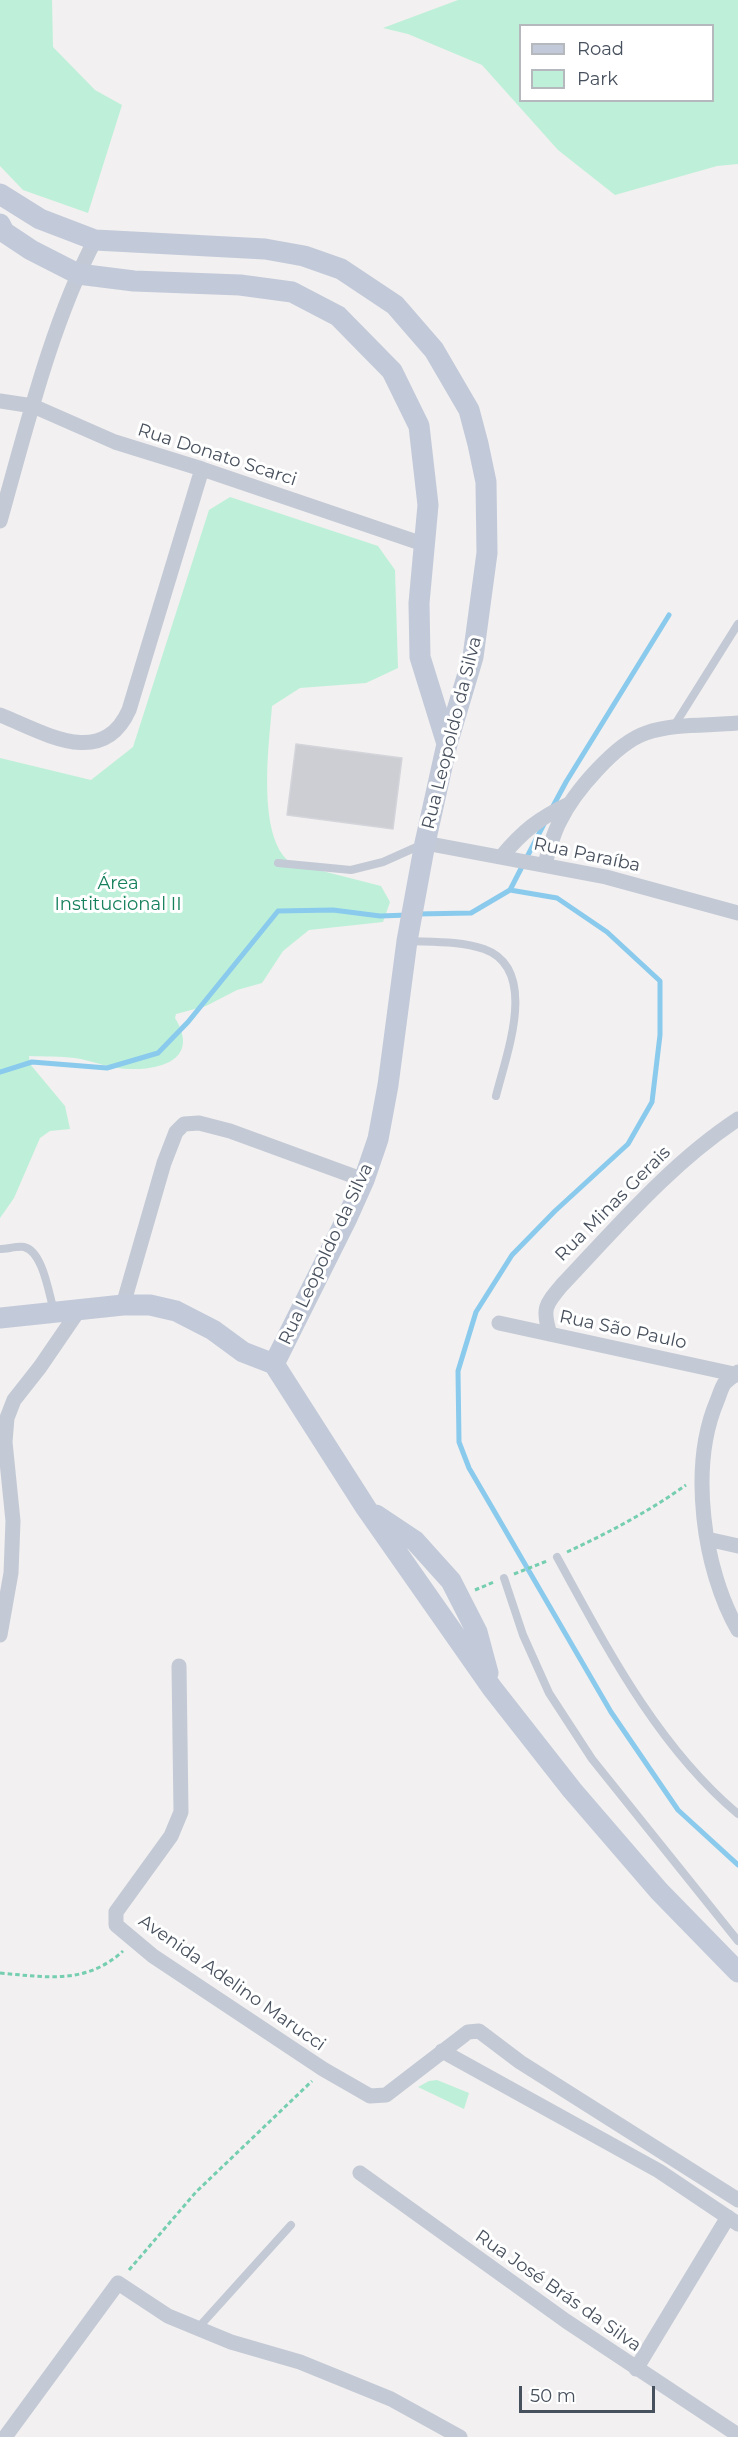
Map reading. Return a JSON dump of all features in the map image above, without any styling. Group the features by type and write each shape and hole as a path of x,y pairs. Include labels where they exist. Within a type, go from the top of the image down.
{"street":[{"name":"Rua Leopoldo da Silva","path":"0,194 40,219 95,240 265,249 304,256 341,269 395,305 434,350 469,410 486,483 486,553 473,657 447,744 425,843 407,941 388,1085 378,1139 364,1180 274,1364"},
{"path":"1,229 31,250 78,274 134,281 240,285 292,292 338,316 392,371 419,426 428,505 419,603 420,657 447,744"},
{"path":"0,521 33,406 78,274 95,240"},
{"name":"Rua Donato Scarci","path":"0,401 33,406 115,442 423,544"},
{"path":"0,715 73,743 99,740 121,726 129,710 202,469"},
{"path":"545,864 556,830 570,804 616,752 644,733 674,726 738,723"},
{"path":"501,857 533,823 570,804"},
{"name":"Rua Paraíba","path":"425,843 606,877 738,913"},
{"name":"Rua Minas Gerais","path":"550,1334 545,1317 546,1305 562,1285 681,1162 715,1134 738,1119"},
{"path":"123,1305 164,1163 176,1132 184,1124 199,1123 230,1131 364,1180"},
{"path":"0,1317 123,1305 150,1305 176,1311 213,1330 243,1352 274,1364 366,1508 492,1688 572,1790 651,1883 738,1972"},
{"path":"0,1635 11,1573 13,1521 5,1442 7,1418 14,1400 79,1310"},
{"name":"Rua São Paulo","path":"499,1323 737,1373"},
{"path":"737,1373 724,1384 711,1415 704,1449 703,1474 708,1539 721,1595 738,1630"},
{"path":"366,1508 415,1541 451,1581 477,1632 492,1688"},
{"path":"708,1539 738,1546"},
{"name":"Avenida Adelino Marucci","path":"179,1666 181,1812 171,1836 116,1912 116,1925 153,1956 322,2069 370,2096 386,2095 468,2032 479,2031 520,2062 738,2200"},
{"path":"442,2051 659,2171 733,2221 636,2369"},
{"path":"507,2085 520,2062"},
{"name":"Rua José Brás da Silva","path":"360,2173 636,2369 738,2435"},
{"path":"5,2437 118,2283 168,2316 231,2342 300,2362 391,2399 460,2437"}],"lane":[{"path":"674,726 738,624"},
{"path":"278,863 351,870 383,862 425,843"},
{"path":"407,941 451,943 484,949 504,960 512,974 516,1002 496,1096"},
{"path":"0,1249 24,1247 34,1253 40,1262 54,1312"},
{"path":"557,1557 622,1670 671,1746 710,1790 738,1814"},
{"path":"504,1578 523,1635 549,1693 592,1759 738,1941"},
{"path":"197,2329 291,2225"}],"path":[{"path":"459,1596 557,1557 629,1521 661,1503 703,1474"},
{"path":"0,1973 58,1978 100,1969 134,1941"},
{"path":"118,2283 196,2192 322,2069"}],"green space":[{"path":"0,0 52,0 53,47 95,90 122,105 88,213 23,190 0,166"},
{"path":"458,0 738,0 738,164 717,166 615,195 558,150 482,65 408,34 383,28"},
{"name":"Área Institucional II","path":"230,497 378,546 395,570 398,668 366,683 300,688 272,706 267,766 269,812 273,833 280,851 291,863 381,886 390,902 383,922 309,930 283,951 262,983 237,990 206,1006 176,1014 175,1018 183,1043 181,1052 166,1064 143,1069 123,1069 75,1058 29,1056 30,1064 65,1106 70,1129 50,1131 40,1138 14,1198 0,1218 0,758 91,780 133,747 209,510"},
{"path":"437,2080 469,2093 464,2109 418,2087 429,2081"}],"building":[{"path":"296,744 402,758 393,829 287,815"}],"waterway":[{"path":"552,808 669,615"},
{"path":"510,890 545,822"},
{"path":"417,914 471,913 510,890 557,898 607,932 660,981 660,1035 652,1102 628,1144 555,1211 512,1255 476,1312 458,1371 459,1442 469,1468 611,1712 678,1810 738,1865"},
{"path":"0,1072 32,1062 107,1068 158,1053 188,1022 278,911 333,910 380,916 408,915"}]}
